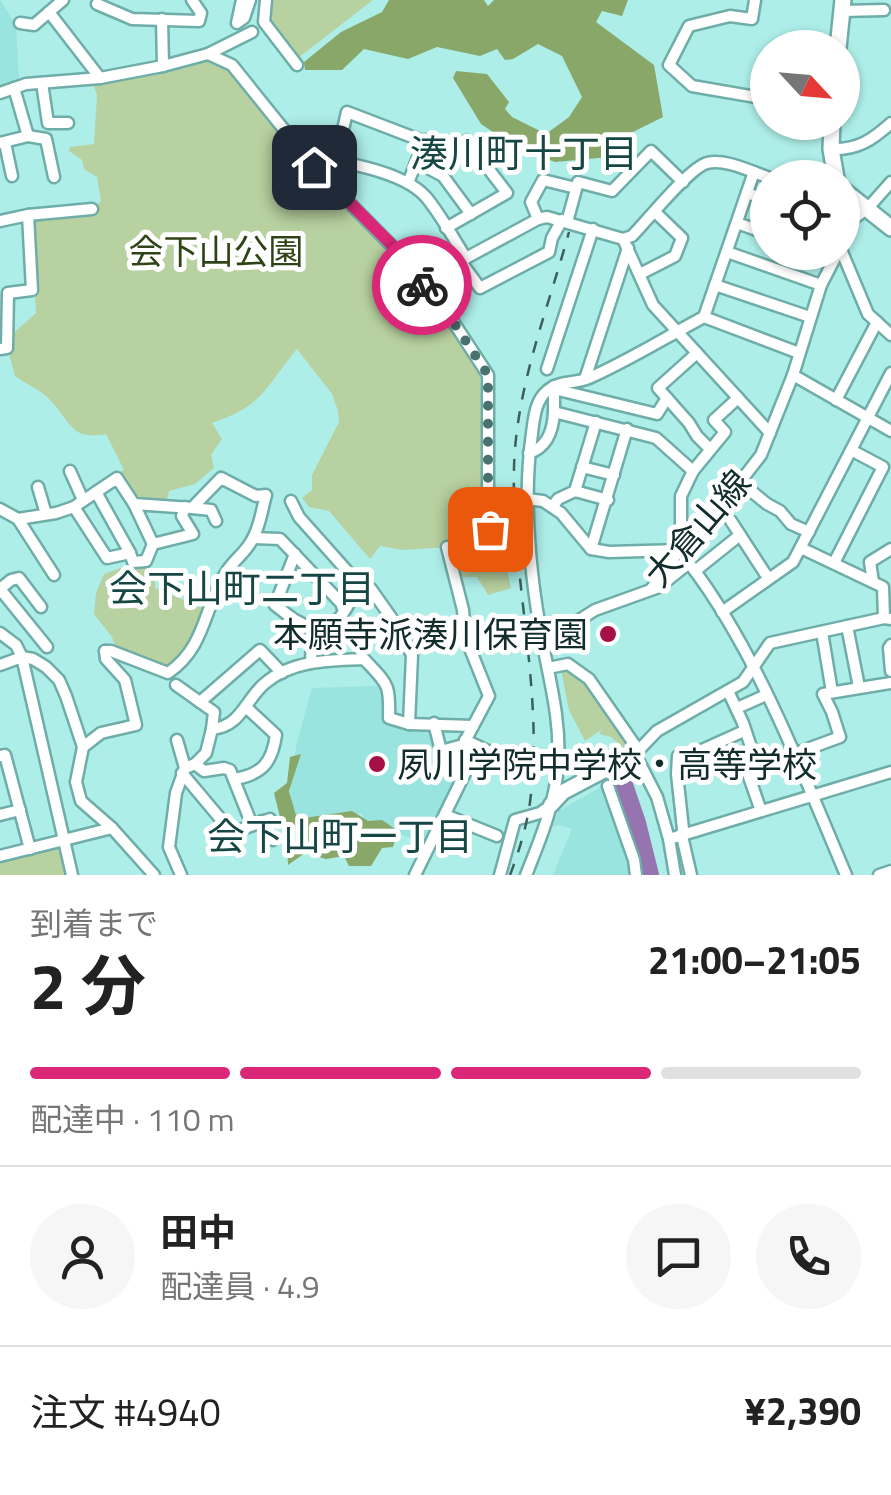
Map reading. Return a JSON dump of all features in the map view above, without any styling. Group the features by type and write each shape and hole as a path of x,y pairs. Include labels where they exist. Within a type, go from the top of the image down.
{"main road":[{"path":"840,30 842,5"},
{"path":"831,140 833,160"},
{"path":"860,202 891,228"}],"street":[{"path":"20,23 34,25 63,0"},
{"path":"100,2 132,19 199,21 201,13 192,0"},
{"path":"242,0 237,23 260,1"},
{"path":"750,96 692,86 669,65 689,26 730,16 752,19 756,0"},
{"path":"260,1 264,22 297,65"},
{"path":"842,5 884,10"},
{"path":"49,12 100,78"},
{"path":"162,19 163,66"},
{"path":"0,93 42,83 100,78 163,66 208,54 252,32"},
{"path":"208,54 232,65 306,158 391,244 432,298 439,300 488,375 488,518 490,529 506,546"},
{"path":"42,83 48,123 68,123"},
{"path":"14,88 28,136"},
{"path":"336,160 347,112 441,148 468,141 507,193 446,228"},
{"path":"831,149 847,150 868,143 891,123"},
{"path":"12,176 3,143 28,136 46,139 54,177"},
{"path":"408,183 425,140"},
{"path":"306,158 336,160 408,183 424,196 446,228 480,288 549,252 578,182 612,191 651,151 682,182"},
{"path":"417,162 443,176 471,214"},
{"path":"585,380 626,243 693,171 707,163 750,171"},
{"path":"538,219 531,202 544,180 576,188"},
{"path":"860,214 891,182"},
{"path":"526,875 551,806 558,767 558,716 530,559 527,499 536,412 543,394 562,382 585,380 704,317 750,185"},
{"path":"0,221 92,209"},
{"path":"640,274 675,256 682,238 655,212"},
{"path":"0,349 7,348 8,293 32,290 28,215"},
{"path":"439,300 447,276 463,260 538,219 547,217 593,229 626,243 653,305 770,433"},
{"path":"737,223 750,228"},
{"path":"547,369 593,229"},
{"path":"727,252 821,285"},
{"name":"大倉山線","path":"543,643 595,610 652,588 690,532 762,454 830,270"},
{"path":"847,270 868,314 891,334"},
{"path":"715,286 810,317"},
{"path":"704,317 800,354"},
{"path":"836,400 877,322"},
{"path":"697,353 658,388 710,449"},
{"path":"722,612 793,562 891,373"},
{"path":"793,375 891,432"},
{"path":"554,388 657,414 667,398"},
{"path":"529,453 538,450 553,433 554,388"},
{"path":"690,532 680,524 681,496 693,471 725,432 714,420 738,398"},
{"path":"554,412 656,438 693,471"},
{"path":"575,492 596,422"},
{"path":"592,549 627,430"},
{"path":"834,563 884,467 852,450"},
{"path":"582,467 614,475"},
{"path":"70,471 79,503 107,558 130,553"},
{"path":"18,519 79,503 117,478 154,544"},
{"path":"82,747 101,732 136,725 124,680 106,659 105,651 168,673 177,666 202,633 227,571 254,538 266,495 256,496 221,478 182,516 193,534 154,544"},
{"path":"740,482 792,524 809,532"},
{"path":"38,488 46,514"},
{"path":"96,492 133,562 146,562 154,544"},
{"path":"553,506 558,499 575,492 608,500"},
{"path":"527,499 543,501 562,512 592,549 680,550"},
{"path":"291,501 299,517 348,572 371,589 412,655 409,724"},
{"path":"134,504 211,510 216,521"},
{"path":"0,509 18,519 54,575"},
{"path":"731,522 768,578"},
{"path":"696,571 740,535"},
{"path":"254,538 280,539 341,604 344,612"},
{"path":"415,875 466,771 464,743 489,696 465,636 447,547"},
{"path":"500,875 515,820 540,814 564,792 637,753 657,731 743,682 770,643 889,621 887,592 883,587 801,548"},
{"path":"873,582 870,562 891,549"},
{"path":"294,554 275,605 310,628 311,663"},
{"path":"652,588 659,587 689,563 696,571 754,668 846,875"},
{"path":"40,607 19,578 10,580 1,592 47,647"},
{"path":"312,637 322,635 351,604 360,580"},
{"path":"847,626 859,687"},
{"path":"822,632 832,692"},
{"path":"0,633 16,645 22,657 72,875"},
{"path":"891,645 891,670"},
{"path":"200,702 260,650 282,673"},
{"path":"0,665 22,657 33,659 59,680 82,747 76,782 82,800 154,875"},
{"path":"212,729 232,723 265,684 282,673 311,663 364,660 387,686 389,718 409,724 473,726"},
{"path":"548,668 568,664 589,679 637,753 691,875"},
{"path":"794,754 840,737 823,694 891,683"},
{"path":"176,685 214,712 206,753 187,768 174,808 170,847 180,875"},
{"path":"728,691 756,762 747,771 760,811"},
{"path":"737,708 766,695"},
{"path":"235,779 253,776 274,748 276,735 247,708"},
{"path":"434,723 441,751 464,743 492,753"},
{"path":"674,875 675,837 683,830 678,756 692,754 744,730"},
{"path":"177,740 187,768 229,829 234,832 261,822"},
{"path":"0,756 6,755 30,849"},
{"path":"187,768 230,770 273,840"},
{"path":"675,837 891,772"},
{"path":"608,786 636,875"},
{"path":"0,815 20,810"},
{"path":"445,815 497,836"},
{"path":"0,856 112,828"},
{"path":"879,875 891,871"}],"shaded area":[{"path":"0,0 16,25 19,81 0,86"},
{"name":"夙川学院中学校・高等学校","path":"380,686 385,721 430,727 441,755 460,748 463,774 428,844 364,821 362,813 331,824 292,823 290,781 312,688"},
{"path":"601,787 629,875 553,875 572,829 553,827 558,811"}],"green space":[{"path":"270,0 373,0 298,58 268,19"},
{"path":"389,0 484,0 488,6 494,0 628,0 622,16 602,11 596,22 654,65 663,117 633,132 621,156 555,162 515,147 481,124 453,78 456,71 487,74 509,102 505,109 512,117 546,134 569,117 582,97 562,56 538,44 505,60 497,49 480,56 437,47 408,59 364,49 342,70 305,70 304,62 341,32 382,12"},
{"name":"会下山公園","path":"209,60 227,69 306,165 388,247 467,350 480,374 483,523 486,533 503,550 511,588 488,595 477,577 457,577 449,547 403,550 380,546 370,559 329,511 309,507 302,498 312,490 312,475 339,422 332,394 297,349 253,402 212,423 222,439 211,455 214,468 195,484 169,491 166,504 133,501 117,474 124,470 106,434 78,432 46,396 15,376 10,336 36,313 31,218 91,212 101,201 97,177 69,151 70,147 94,144 97,95 93,84"},
{"path":"132,564 156,569 155,588 203,608 191,643 166,669 116,649 94,614 96,593 104,574"},
{"path":"568,668 594,693 630,746 625,749 611,737 599,734 602,729 585,741 569,710 561,670"},
{"path":"301,754 289,791 297,819 352,811 368,821 382,820 398,831 393,847 382,848 371,866 349,866 344,856 326,859 305,853 288,865 274,793 287,783 290,757"},
{"path":"59,847 65,875 0,875 0,861"}],"waterway":[{"path":"622,779 650,875"}],"tunnel":[{"path":"506,546 530,559"}],"railway":[{"path":"510,875 527,818 533,767 531,682 514,510 516,438 534,348 569,232"}],"way so far":[{"path":"422,285 432,298 439,300 488,375 490,529"}],"place":[{"name":"本願寺派湊川保育園","path":"608,634"},
{"name":"夙川学院中学校・高等学校","path":"377,764"}],"district":[{"name":"湊川町十丁目","path":"524,153"},
{"name":"会下山町二丁目","path":"242,588"},
{"name":"会下山町一丁目","path":"340,836"}],"route":[{"path":"314,167 391,244 422,285"}]}
